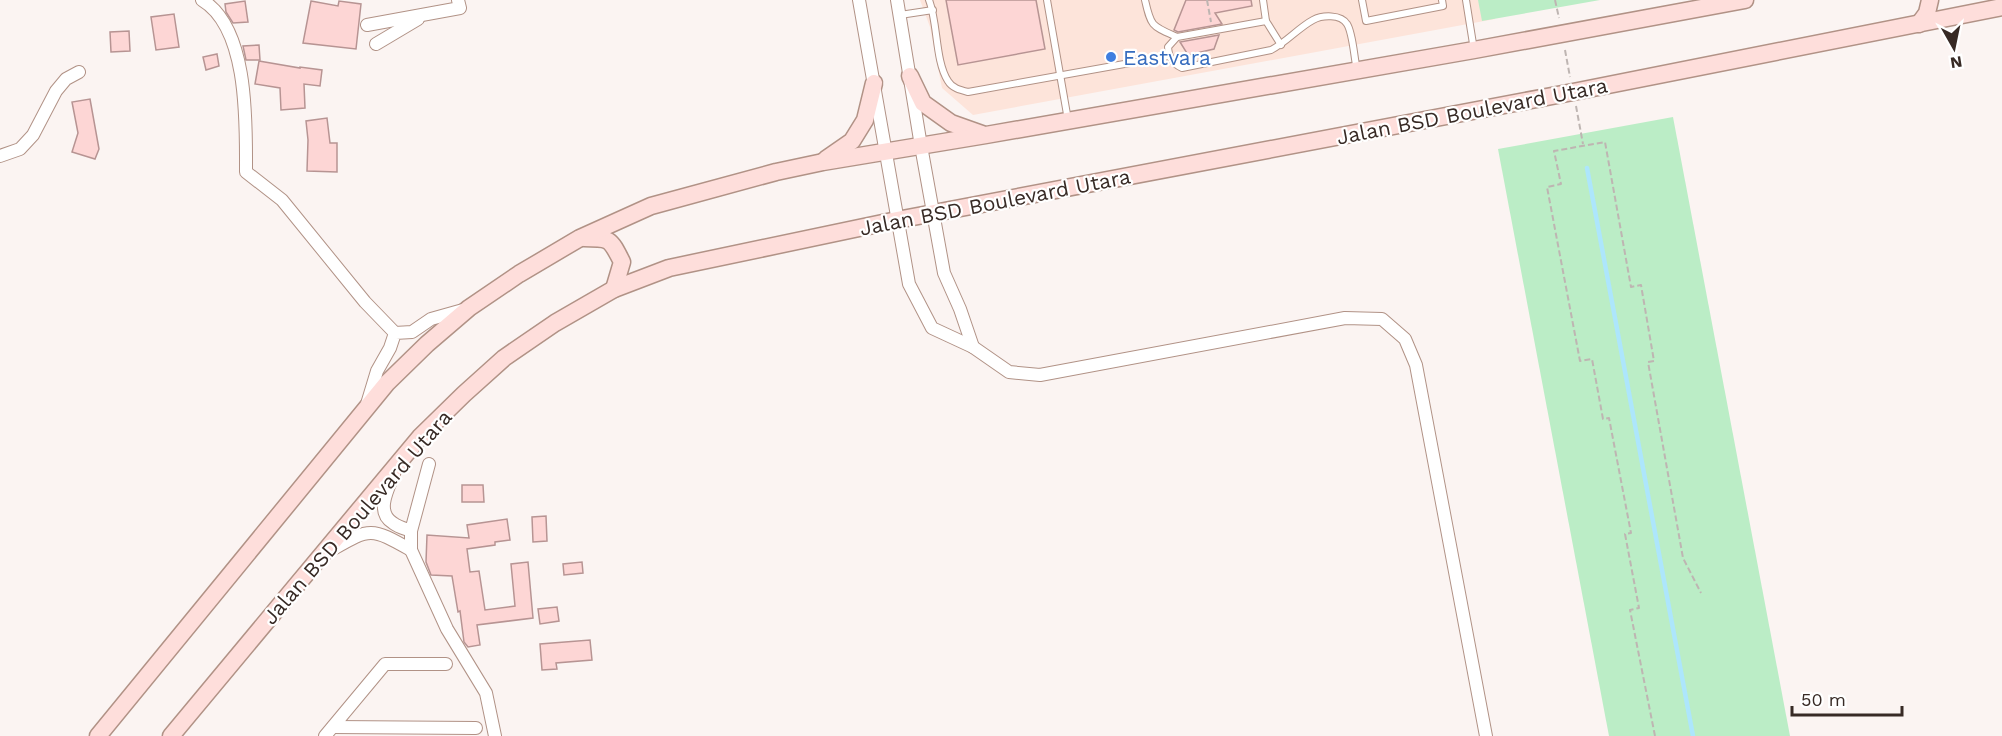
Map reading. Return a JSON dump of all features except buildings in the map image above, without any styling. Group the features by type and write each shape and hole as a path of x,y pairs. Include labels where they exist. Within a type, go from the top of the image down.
{"main road":[{"path":"98,736 366,408 387,383 427,344 469,308 519,274 580,238 651,206 776,172 823,162 1474,50 1745,0"},
{"path":"1919,24 1927,14 1930,0"},
{"name":"Jalan BSD Boulevard Utara","path":"171,736 420,437 504,358 555,322 614,289 669,268 897,220 1997,10"},
{"path":"910,76 923,103 951,123 986,135"},
{"path":"823,162 852,141 865,120 874,84"},
{"path":"580,238 605,238 614,246 622,262 614,289"}],"street":[{"path":"202,0 221,17 236,48 242,72 246,172 282,200 365,302 395,333 411,332 431,319 469,308"},
{"path":"367,25 460,8 458,0"},
{"path":"859,0 909,284 932,328 973,347 1009,372 1040,375 1345,318 1382,319 1405,339 1416,364 1486,736"},
{"path":"897,0 944,273 973,347"},
{"path":"376,44 424,15"},
{"path":"0,156 20,148 33,135 56,91 66,79 79,72"},
{"path":"366,408 376,371 390,348 395,333"},
{"path":"400,462 384,497 384,511 391,523 411,531"},
{"path":"429,464 411,531 411,550 447,629 486,693 495,736"},
{"path":"321,556 357,536 371,532 384,534 411,550"},
{"path":"329,731 385,664 446,664"},
{"path":"329,731 476,728"}],"lane":[{"path":"929,0 933,10 942,69 948,82 958,90 968,92 1169,56"},
{"path":"1047,0 1068,121"},
{"path":"1145,0 1150,21 1157,29 1177,37 1266,21"},
{"path":"1263,0 1266,21 1281,45"},
{"path":"1362,0 1366,21 1443,6 1442,0"},
{"path":"1466,0 1474,50"},
{"path":"900,15 933,10"},
{"path":"1177,37 1168,47 1169,56 1174,64 1182,68 1271,50 1314,19 1331,16 1341,18 1348,25 1357,70"}],"path":[{"path":"1207,0 1213,31"},
{"path":"1556,0 1584,145"},
{"path":"1655,736 1630,610 1639,608 1625,534 1631,532 1609,418 1603,419 1592,359 1581,361 1547,187 1561,184 1554,151 1605,142 1631,286 1641,285 1654,361 1648,362 1683,558 1701,593"}],"shaded area":[{"name":"Eastvara","path":"920,0 1492,0 1495,19 973,115 942,88 930,27"}],"green space":[{"path":"1478,0 1600,0 1482,21"},
{"path":"1673,117 1790,736 1609,736 1498,149"}],"waterway":[{"path":"1587,168 1693,736"}],"place":[{"name":"Eastvara","path":"1111,57"}]}
